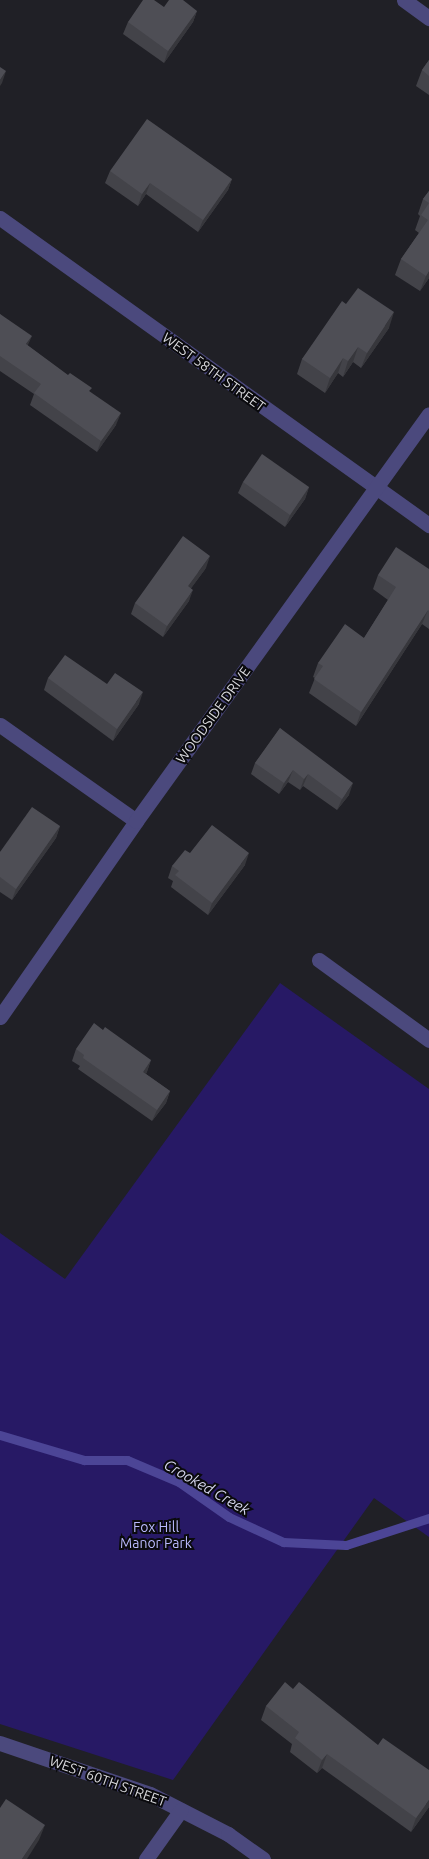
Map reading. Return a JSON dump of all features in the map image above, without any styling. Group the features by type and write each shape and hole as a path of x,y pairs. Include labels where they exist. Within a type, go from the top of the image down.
{"street":[{"path":"404,0 429,18"},
{"name":"WEST 58TH STREET","path":"0,218 429,525"},
{"name":"WOODSIDE DRIVE","path":"0,1017 136,822 429,414"},
{"path":"0,725 136,822"},
{"path":"319,960 429,1040"},
{"name":"WEST 60TH STREET","path":"0,1743 132,1787 228,1834 263,1859"},
{"path":"146,1859 181,1810"}],"green space":[{"name":"Fox Hill Manor Park","path":"280,983 429,1089 429,1537 374,1498 173,1780 0,1724 0,1233 65,1279"}],"building":[{"path":"143,0 154,0 164,7 169,0 183,0 197,11 168,51 128,22"},
{"path":"429,60 429,76 422,70"},
{"path":"0,67 6,71 0,80"},
{"path":"147,119 232,179 203,220 150,183 142,194 110,171"},
{"path":"429,191 429,203 423,199"},
{"path":"429,203 429,271 426,276 401,259 428,220 421,215"},
{"path":"358,288 394,312 367,353 358,347 348,361 343,358 330,378 302,359 342,301 346,304"},
{"path":"0,314 32,336 26,344 68,375 70,373 92,388 89,391 121,413 101,441 34,393 41,384 0,356"},
{"path":"262,454 309,487 290,515 243,482"},
{"path":"183,536 210,556 188,586 193,590 167,626 135,603"},
{"path":"396,547 429,569 429,611 361,712 314,679 323,666 318,663 345,624 364,638 396,587 378,575"},
{"path":"65,655 107,684 115,673 143,692 117,729 48,678"},
{"path":"280,728 353,783 342,799 308,774 304,779 293,770 284,783 255,763"},
{"path":"32,807 60,826 16,889 0,877 0,852"},
{"path":"212,825 249,853 212,903 175,875 179,871 172,866 185,850 190,853"},
{"path":"94,1023 103,1030 105,1027 151,1060 143,1072 170,1091 157,1110 83,1058 84,1055 76,1049"},
{"path":"285,1682 293,1689 299,1682 378,1745 383,1738 429,1770 429,1800 416,1818 327,1754 322,1760 295,1738 299,1732 266,1706"},
{"path":"6,1799 45,1825 22,1859 0,1859 0,1808"}],"waterway":[{"name":"Crooked Creek","path":"0,1435 84,1460 127,1460 179,1482 229,1517 283,1542 346,1545 429,1518"}]}
